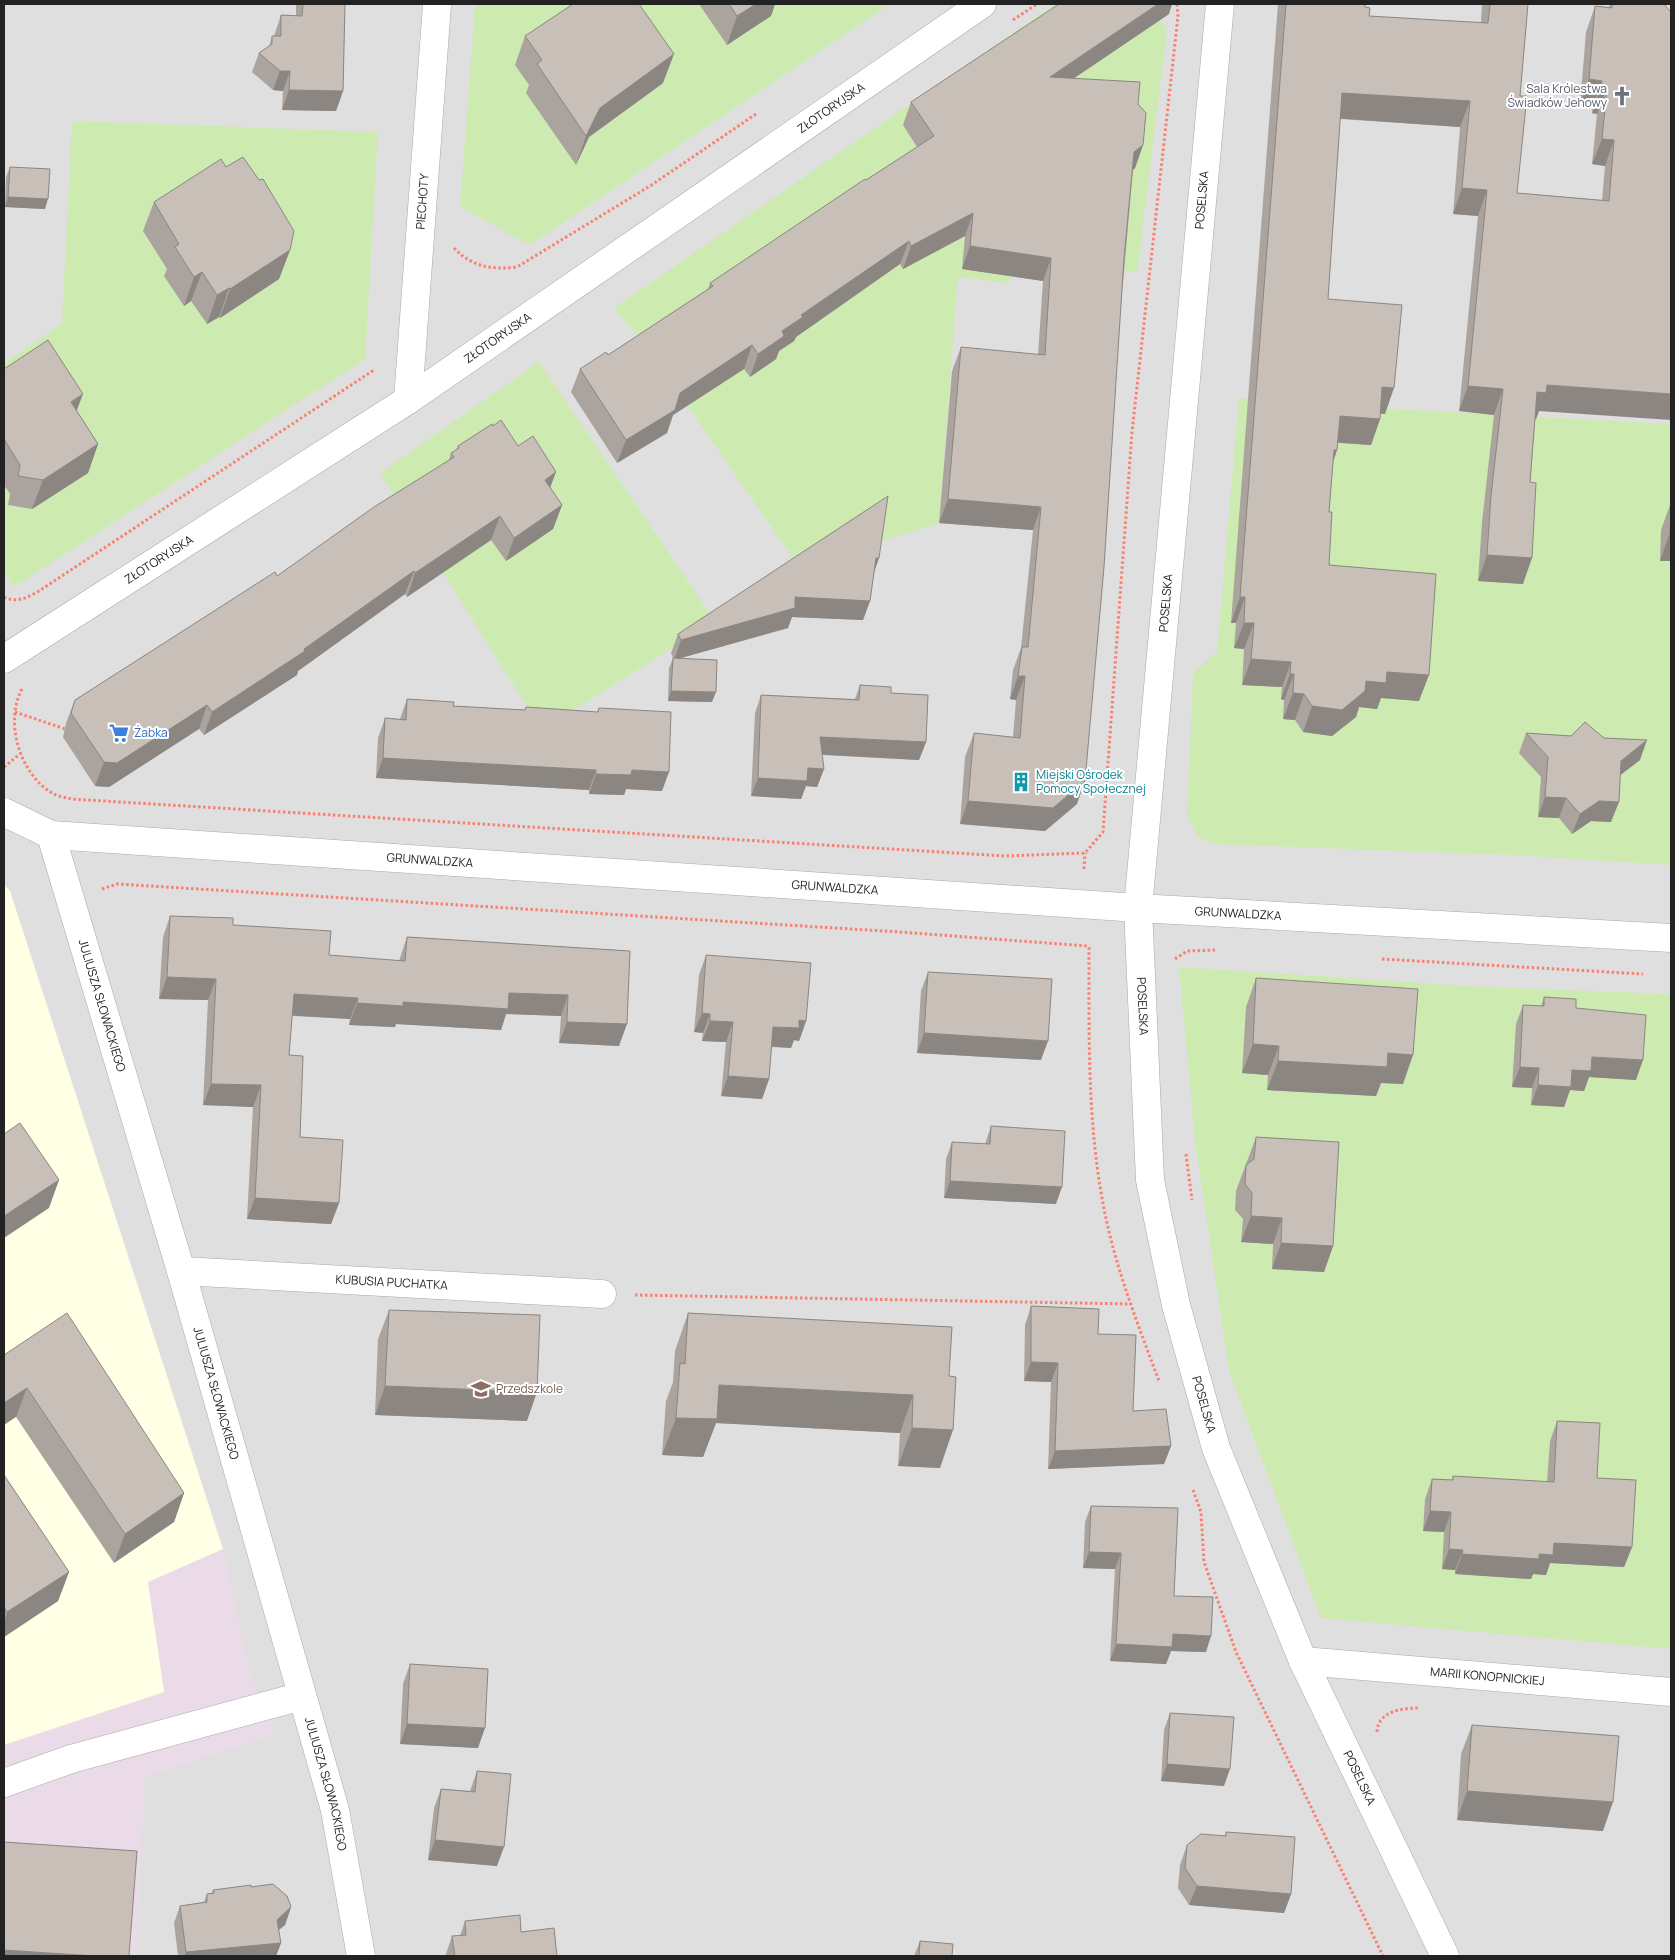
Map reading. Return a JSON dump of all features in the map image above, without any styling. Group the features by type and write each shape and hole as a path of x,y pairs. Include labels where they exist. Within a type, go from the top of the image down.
{"street":[{"name":"PIECHOTY","path":"408,400 437,4"},
{"name":"ZŁOTORYJSKA","path":"4,659 408,400 982,4"},
{"name":"POSELSKA","path":"1220,4 1138,908 1150,1180 1174,1295 1216,1448 1303,1661 1445,1956"},
{"name":"GRUNWALDZKA","path":"4,812 51,835 1138,908 1671,938"},
{"name":"JULIUSZA SŁOWACKIEGO","path":"51,835 181,1271 335,1810 361,1956"},
{"name":"KUBUSIA PUCHATKA","path":"181,1271 602,1294"},
{"name":"MARII KONOPNICKIEJ","path":"1303,1661 1671,1692"},
{"path":"4,1783 71,1759 302,1696"}],"path":[{"path":"24,686 18,697 16,712 16,734 21,753 34,779 54,795 71,798 1005,856 1086,853 1103,832 1132,432 1178,16 1177,4"},
{"path":"450,244 476,264 494,270 517,267 650,186 759,113"},
{"path":"4,597 9,600 21,600 42,589 370,374 380,365"},
{"path":"16,712 65,730"},
{"path":"4,767 21,753"},
{"path":"98,892 110,885 117,884 1080,945"},
{"path":"1172,962 1187,951 1218,950"},
{"path":"1374,959 1645,974"},
{"path":"1186,1153 1192,1202"},
{"path":"602,1294 1131,1304"},
{"path":"1204,1562 1236,1652 1383,1956"},
{"path":"1377,1737 1378,1728 1386,1715 1406,1708 1420,1708"}],"shaded area":[{"path":"4,4 1671,4 1671,1956 4,1956"},
{"path":"4,885 10,891 223,1549 148,1582 164,1692 4,1745"},
{"path":"223,1549 250,1675 275,1734 145,1777 135,1956 4,1956 4,1745 164,1692 147,1582"}],"green space":[{"path":"475,4 890,4 530,245 460,207"},
{"path":"1055,4 1151,4 1167,31 1137,272 1031,262 1006,283 958,277 939,523 800,568 643,342 614,308"},
{"path":"72,121 378,132 365,359 14,587 4,573 4,364 62,323"},
{"path":"539,362 715,621 542,730 380,473"},
{"path":"1239,398 1321,405 1671,424 1671,865 1507,855 1214,844 1198,837 1187,815 1193,673 1217,652"},
{"path":"1179,967 1484,987 1671,994 1671,1649 1321,1618 1229,1371 1195,1141"}],"building":[{"path":"303,4 345,4 343,91 289,90 290,71 280,71 259,53 272,44 272,36 281,36 281,15 302,16"},
{"path":"573,4 639,4 674,54 600,108 586,136 537,64 542,60 525,36"},
{"path":"729,4 756,4 737,16"},
{"path":"1059,4 1158,4 1050,77 1140,82 1138,104 1146,113 1143,145 1134,152 1124,258 1104,567 1085,781 1053,808 968,801 974,733 1020,738 1025,676 1018,676 1022,647 1028,647 1041,507 948,499 961,347 1045,355 1051,258 970,246 973,213 911,246 909,241 801,315 803,317 782,331 784,336 758,354 752,345 680,393 675,410 626,440 580,369 606,352 608,355 713,286 710,283 865,179 934,136 911,102"},
{"path":"1286,4 1365,4 1365,7 1370,8 1369,16 1488,23 1490,4 1528,4 1520,96 1527,96 1517,193 1609,201 1614,140 1602,139 1607,88 1601,87 1602,81 1589,79 1595,6 1612,8 1612,4 1664,4 1671,12 1671,394 1547,385 1546,393 1537,392 1530,482 1536,483 1532,558 1487,555 1491,496 1503,389 1468,386 1487,190 1462,188 1470,101 1342,93 1328,299 1402,305 1394,388 1382,387 1380,419 1340,416 1337,450 1334,450 1329,512 1332,512 1329,565 1436,574 1429,675 1387,672 1386,683 1366,681 1365,691 1342,710 1312,706 1304,694 1293,693 1294,674 1290,674 1291,662 1251,659 1254,623 1244,623 1245,597 1240,597"},
{"path":"243,157 259,180 263,179 294,231 290,250 230,289 217,295 202,272 194,277 175,247 179,244 154,202 221,159 226,167"},
{"path":"10,167 50,169 48,199 8,197"},
{"path":"48,340 83,394 71,402 98,444 43,480 18,476 20,465 4,439 4,369"},
{"path":"501,420 518,446 533,436 556,472 545,480 562,505 514,538 500,516 415,573 414,571 304,649 305,651 212,712 207,705 117,763 104,762 71,713 75,700 275,572 277,576 374,507 454,457 451,453 459,448 458,446"},
{"path":"888,496 879,558 876,558 870,601 795,597 795,608 681,640 678,634"},
{"path":"673,658 717,660 716,692 671,691"},
{"path":"860,685 891,687 891,693 928,695 926,742 820,737 824,769 808,768 807,781 758,778 761,695 859,700"},
{"path":"407,699 454,702 453,706 525,710 526,707 598,712 599,708 671,712 669,772 632,770 631,775 596,774 596,770 383,758 385,718 406,720"},
{"path":"1585,722 1604,738 1647,740 1621,761 1619,802 1599,801 1580,814 1566,798 1545,797 1548,757 1526,733 1571,736"},
{"path":"170,916 233,918 233,925 331,931 329,955 405,961 407,937 630,951 627,1024 567,1022 568,995 509,993 508,1009 403,1002 403,1006 357,1003 358,998 294,994 289,1055 303,1056 300,1137 343,1140 339,1203 255,1198 261,1085 211,1084 216,979 167,977"},
{"path":"706,955 811,963 806,1021 799,1020 799,1028 773,1027 769,1079 728,1076 733,1022 710,1021 710,1014 702,1013"},
{"path":"928,972 1052,979 1048,1041 924,1033"},
{"path":"1256,978 1418,989 1413,1055 1388,1053 1387,1067 1278,1061 1279,1046 1253,1044"},
{"path":"1544,997 1576,999 1576,1008 1646,1015 1643,1060 1592,1057 1591,1071 1572,1070 1571,1087 1538,1085 1539,1068 1520,1067 1523,1005 1544,1006"},
{"path":"20,1123 59,1180 4,1216 4,1134"},
{"path":"991,1126 1065,1131 1062,1187 950,1181 952,1142 990,1144"},
{"path":"1256,1137 1339,1142 1333,1246 1281,1243 1282,1218 1251,1216 1252,1193 1245,1184 1246,1165 1254,1159"},
{"path":"1031,1306 1099,1309 1098,1334 1136,1335 1133,1411 1166,1409 1171,1446 1055,1451 1058,1363 1031,1362"},
{"path":"389,1310 540,1315 537,1392 385,1386"},
{"path":"67,1313 184,1493 125,1534 27,1388 4,1403 4,1355"},
{"path":"688,1313 952,1327 949,1376 956,1377 953,1430 912,1428 913,1395 719,1385 717,1419 676,1418 680,1363 685,1364"},
{"path":"1557,1421 1600,1423 1597,1478 1636,1480 1632,1547 1554,1543 1553,1555 1539,1554 1539,1559 1462,1554 1463,1550 1449,1549 1451,1512 1430,1511 1432,1479 1453,1480 1453,1476 1554,1482"},
{"path":"4,1475 69,1572 7,1612 4,1607"},
{"path":"1091,1506 1178,1508 1174,1596 1213,1597 1211,1636 1173,1634 1172,1647 1116,1644 1121,1553 1089,1552"},
{"path":"410,1664 488,1669 485,1728 407,1724"},
{"path":"1170,1713 1234,1717 1230,1769 1167,1764"},
{"path":"1472,1725 1619,1736 1613,1802 1467,1791"},
{"path":"477,1771 511,1774 504,1847 435,1840 441,1789 475,1792"},
{"path":"1226,1832 1295,1837 1291,1894 1197,1886 1185,1868 1187,1845 1201,1834 1226,1836"},
{"path":"4,1842 137,1851 129,1956 95,1956 4,1950"},
{"path":"273,1884 287,1896 291,1907 277,1920 281,1943 186,1952 180,1906 207,1902 207,1894 214,1893 213,1890"},
{"path":"520,1915 521,1932 554,1928 557,1956 455,1956 452,1936 466,1935 465,1921"},
{"path":"920,1941 953,1944 952,1956 919,1956"}],"place":[{"name":"Sala Królestwa Świadków Jehowy","path":"1622,96"},
{"name":"Żabka","path":"119,733"},
{"name":"Miejski Ośrodek Pomocy Społecznej","path":"1021,782"},
{"name":"Przedszkole","path":"481,1389"}]}
